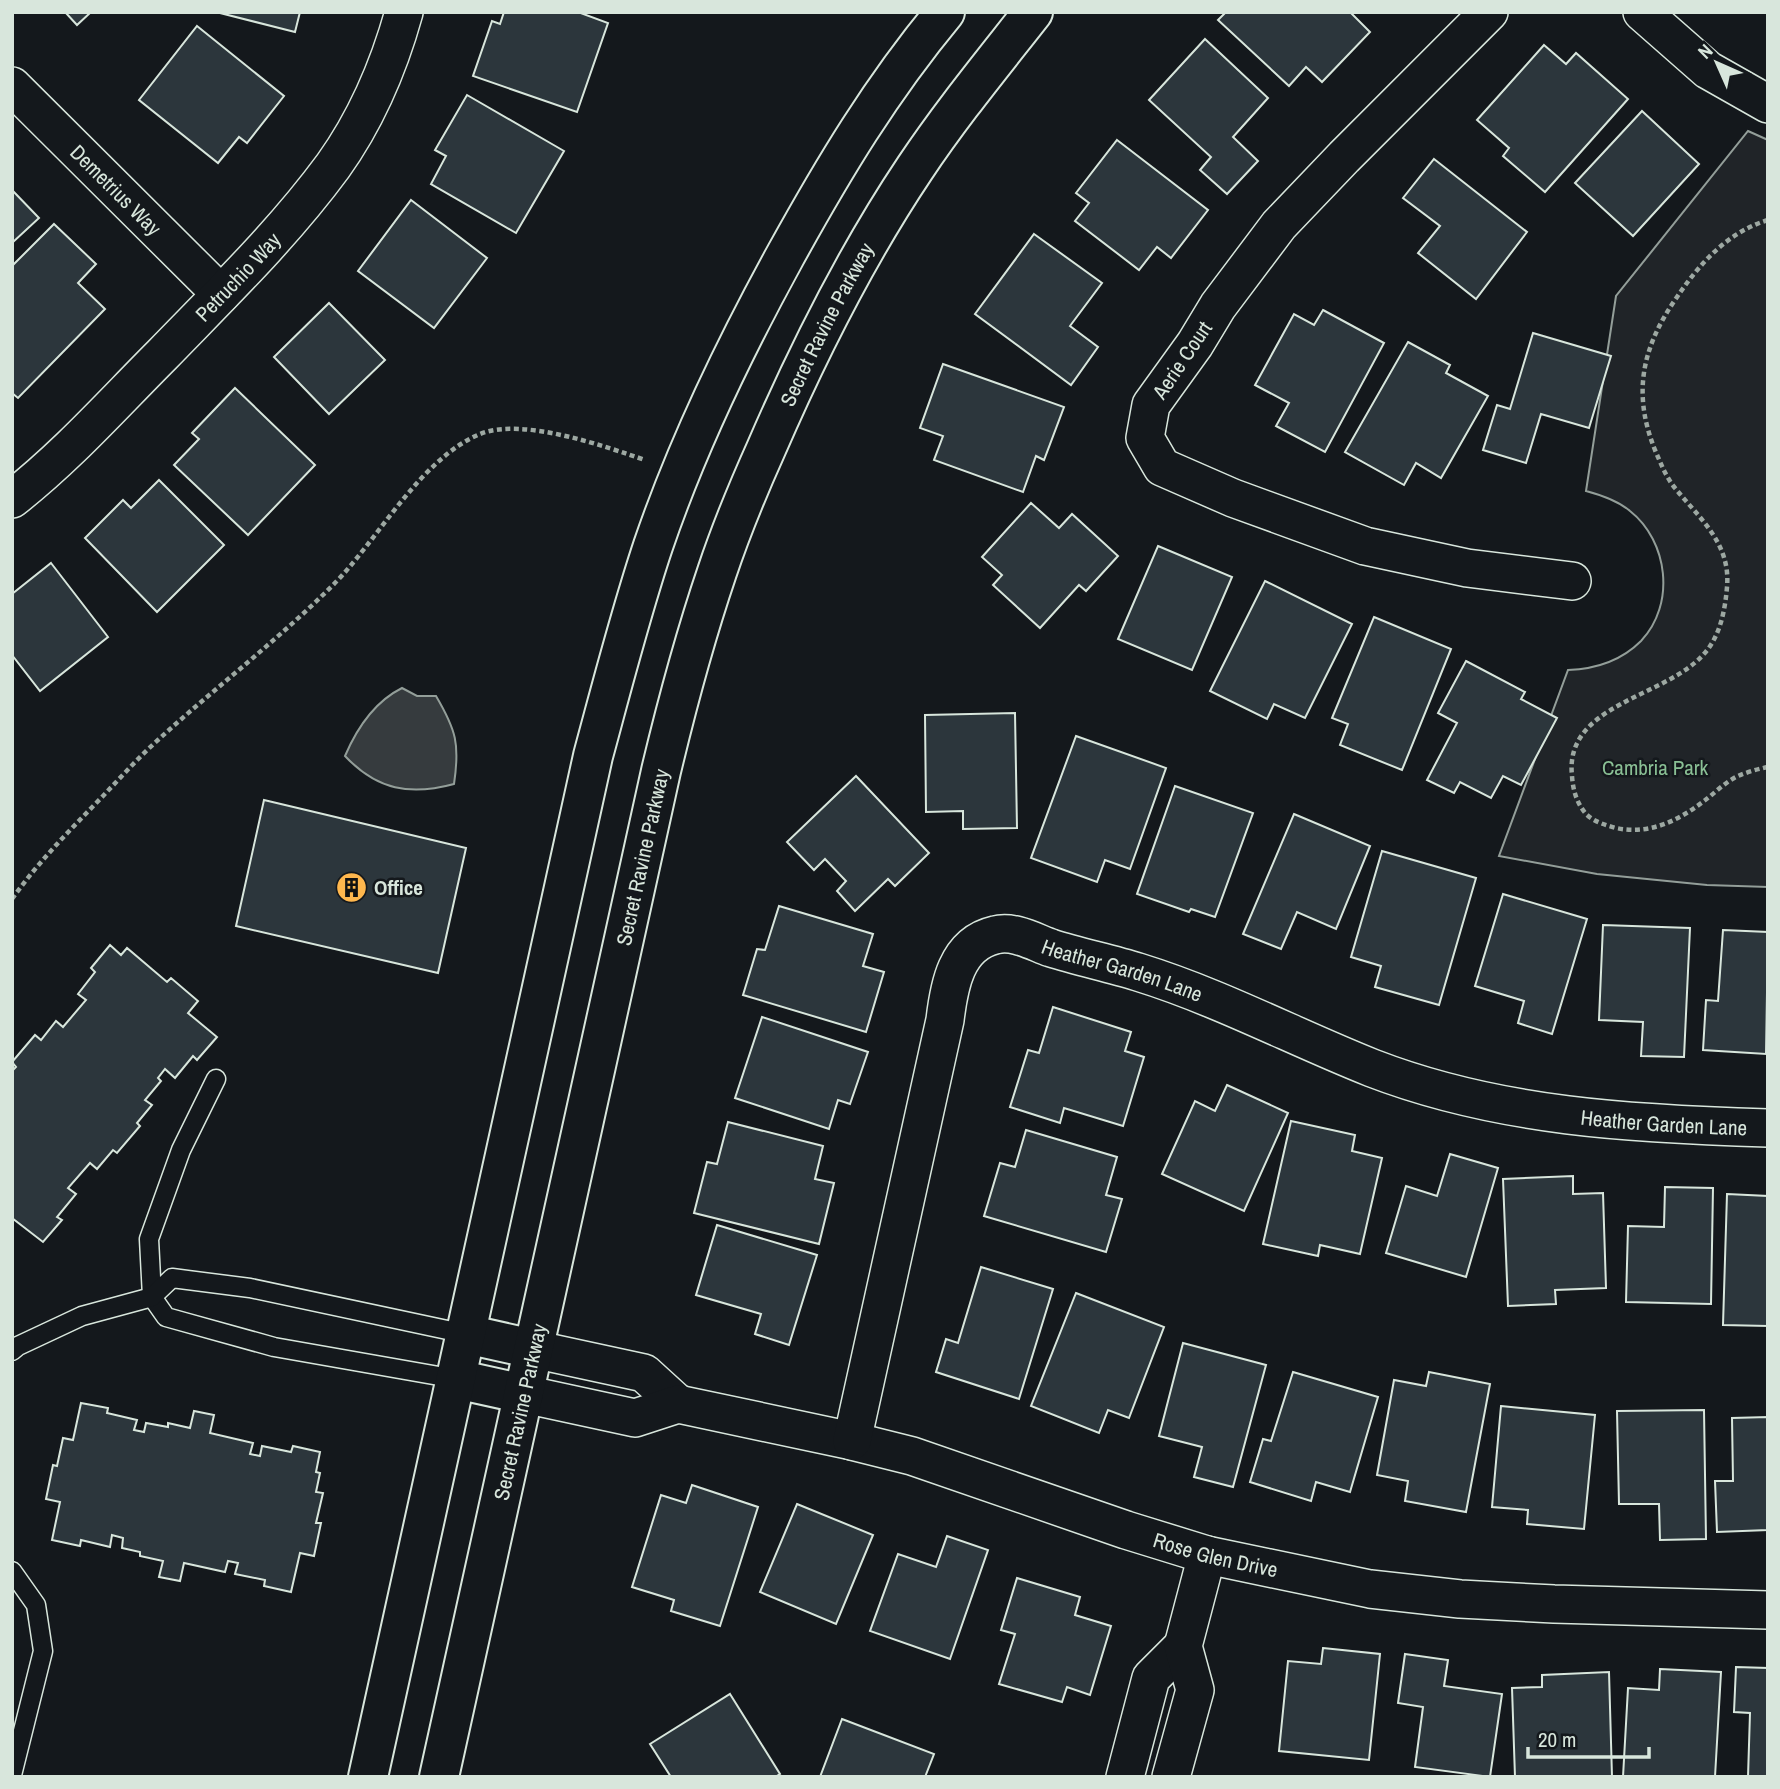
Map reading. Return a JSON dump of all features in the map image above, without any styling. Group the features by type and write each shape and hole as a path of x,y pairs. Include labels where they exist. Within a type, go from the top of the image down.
{"main road":[{"path":"368,1777 593,756 653,546 720,382 763,295 854,134 945,12"},
{"name":"Secret Ravine Parkway","path":"439,1777 661,771 687,666 718,569 750,484 784,407 825,323 863,254 915,168 1033,12"},
{"path":"466,1334 533,1349"},
{"path":"456,1379 524,1394"}],"street":[{"name":"Petruchio Way","path":"12,499 38,479 78,440 298,211 334,164 362,118 386,69 404,12"},
{"name":"Aerie Court","path":"1489,12 1279,225 1218,306 1195,344 1151,405 1145,438 1162,467 1233,498 1365,546 1467,568 1572,581"},
{"path":"1642,12 1707,70 1768,104"},
{"name":"Demetrius Way","path":"12,86 221,294"},
{"name":"Heather Garden Lane","path":"852,1441 945,1020 949,989 958,964 974,945 996,934 1020,936 1187,988 1374,1068 1479,1099 1535,1111 1607,1121 1768,1128"},
{"path":"524,1394 635,1418 678,1404 644,1373 533,1349"},
{"name":"Rose Glen Drive","path":"678,1404 912,1456 1207,1555 1370,1589 1460,1599 1553,1604 1768,1610"},
{"path":"1171,1777 1195,1690 1183,1646 1207,1555"},
{"path":"1125,1777 1151,1678 1183,1646"},
{"path":"1138,1729 1181,1740"}],"lane":[{"path":"216,1079 181,1150 149,1239 152,1297 166,1317 274,1347 456,1379"},
{"path":"12,1351 82,1316 152,1297 172,1278 250,1288 466,1334"},
{"path":"12,1571 36,1605 43,1651 12,1775"}],"path":[{"path":"1768,220 1731,237 1707,258 1686,283 1665,313 1650,348 1643,374 1642,401 1649,435 1663,469 1674,487 1716,536 1724,556 1728,583 1718,632 1703,655 1686,670 1648,692 1608,710 1584,731 1575,745 1571,772 1578,802 1593,819 1619,828 1635,830 1669,823 1736,777 1768,766"},
{"path":"12,899 45,855 158,740 256,657 335,584 438,462 459,447 481,433 512,429 544,432 614,449 682,472"}],"green space":[{"name":"Cambria Park","path":"1748,131 1768,140 1768,887 1707,885 1597,874 1499,856 1568,670 1598,666 1633,648 1652,626 1663,592 1659,556 1653,539 1643,524 1625,507 1609,498 1586,491 1616,296"}],"shaded area":[{"path":"402,688 417,696 436,696 443,708 455,738 457,758 454,784 423,789 395,787 369,776 345,756 355,736 375,708"}],"building":[{"path":"65,12 91,12 77,25"},
{"path":"216,12 300,12 295,32"},
{"path":"504,12 578,12 608,23 577,112 473,76 492,21 500,24"},
{"path":"1226,12 1350,12 1370,32 1322,82 1306,67 1289,86 1218,20"},
{"path":"197,26 284,96 247,143 239,137 218,163 139,100"},
{"path":"1205,39 1268,98 1233,137 1258,161 1227,194 1200,170 1211,157 1149,100"},
{"path":"1544,45 1566,64 1576,53 1628,99 1545,192 1503,156 1509,148 1477,120"},
{"path":"467,95 564,151 516,233 431,184 446,156 435,150"},
{"path":"1642,111 1699,164 1633,236 1575,183"},
{"path":"1117,140 1208,210 1171,258 1157,247 1139,270 1075,221 1089,203 1076,193"},
{"path":"1434,159 1527,232 1476,299 1418,253 1440,226 1403,198"},
{"path":"12,190 39,218 12,243"},
{"path":"411,200 487,258 434,328 358,271"},
{"path":"54,224 96,264 78,283 105,309 18,398 12,393 12,266"},
{"path":"1034,234 1102,283 1070,326 1098,347 1071,385 975,314"},
{"path":"329,303 385,360 329,414 274,357"},
{"path":"1323,310 1384,343 1325,452 1276,426 1289,403 1255,385 1294,314 1314,325"},
{"path":"1533,333 1611,356 1589,428 1541,414 1526,463 1483,450 1497,405 1510,409"},
{"path":"1408,342 1450,365 1446,373 1488,396 1441,478 1416,463 1404,485 1345,452"},
{"path":"943,364 1064,407 1044,460 1036,456 1023,492 934,460 943,436 920,428"},
{"path":"235,388 315,465 248,535 174,465 199,439 192,433"},
{"path":"159,480 224,545 157,612 85,538 123,500 131,508"},
{"path":"1031,503 1059,528 1072,514 1118,556 1086,591 1079,585 1040,628 993,585 1002,575 982,557"},
{"path":"1158,546 1232,577 1192,670 1118,639"},
{"path":"51,563 108,637 40,691 12,655 12,594"},
{"path":"1265,581 1352,624 1305,718 1274,704 1267,719 1210,691"},
{"path":"1374,617 1451,649 1402,770 1340,745 1348,724 1332,718"},
{"path":"1466,661 1525,692 1521,699 1557,718 1521,785 1503,776 1491,798 1460,782 1454,793 1427,780 1457,723 1438,713"},
{"path":"1015,713 1017,828 963,829 963,811 926,812 925,715"},
{"path":"1076,736 1166,768 1130,869 1105,860 1097,882 1031,858"},
{"path":"856,776 929,853 895,886 888,879 855,911 837,891 846,881 825,859 814,870 787,842"},
{"path":"1175,786 1253,813 1215,917 1191,909 1189,912 1137,894"},
{"name":"Office","path":"264,800 466,848 438,973 236,926"},
{"path":"1294,814 1370,846 1336,929 1297,912 1281,949 1243,934"},
{"path":"1382,851 1476,878 1439,1005 1375,987 1381,966 1351,957"},
{"path":"1503,894 1587,919 1552,1034 1518,1023 1524,1001 1475,986"},
{"path":"779,906 873,934 863,966 884,972 866,1032 743,995 757,949 765,950"},
{"path":"1603,925 1690,928 1684,1057 1641,1056 1643,1022 1599,1020"},
{"path":"1723,930 1768,932 1766,1054 1703,1050 1706,1000 1718,1001"},
{"path":"110,945 121,955 127,948 167,982 171,978 198,1001 188,1013 217,1037 197,1060 193,1056 175,1078 165,1069 158,1078 161,1081 145,1100 152,1105 137,1123 140,1126 117,1153 113,1150 97,1169 90,1163 68,1188 76,1194 57,1217 62,1220 43,1242 12,1218 12,1071 16,1067 12,1062 35,1035 41,1040 56,1021 63,1027 86,1000 78,994 95,972 91,968"},
{"path":"1053,1007 1131,1032 1125,1051 1144,1057 1123,1126 1064,1108 1060,1123 1010,1107 1028,1050 1039,1053"},
{"path":"762,1017 868,1052 850,1104 838,1100 829,1129 735,1098"},
{"path":"1227,1085 1288,1113 1244,1211 1162,1174 1195,1101 1215,1111"},
{"path":"1291,1121 1355,1135 1352,1151 1382,1158 1360,1254 1320,1245 1318,1256 1263,1244"},
{"path":"728,1122 823,1146 815,1179 834,1183 819,1244 694,1213 707,1162 717,1164"},
{"path":"1026,1130 1117,1157 1106,1195 1122,1199 1106,1252 984,1216 1000,1163 1015,1167"},
{"path":"1450,1154 1498,1168 1466,1277 1386,1253 1406,1186 1437,1196"},
{"path":"1573,1176 1573,1194 1603,1193 1606,1288 1555,1290 1556,1304 1508,1306 1503,1179"},
{"path":"1665,1187 1713,1188 1711,1304 1626,1302 1628,1226 1664,1227"},
{"path":"1727,1194 1768,1196 1768,1326 1723,1325"},
{"path":"717,1225 817,1255 789,1345 755,1334 761,1314 696,1295"},
{"path":"981,1267 1053,1289 1019,1399 936,1372 946,1339 958,1343"},
{"path":"1076,1293 1164,1327 1129,1418 1108,1410 1099,1433 1031,1406"},
{"path":"1183,1343 1266,1365 1233,1487 1194,1477 1202,1447 1159,1436"},
{"path":"1293,1372 1378,1397 1350,1492 1316,1482 1311,1501 1250,1482 1263,1439 1271,1441"},
{"path":"1429,1372 1490,1384 1466,1512 1405,1501 1408,1481 1377,1475 1394,1380 1426,1386"},
{"path":"81,1403 108,1408 107,1413 137,1420 134,1430 144,1432 146,1423 168,1427 168,1423 190,1428 194,1411 214,1415 210,1433 253,1443 250,1454 260,1456 262,1446 291,1452 293,1446 320,1452 316,1492 323,1493 316,1523 321,1523 314,1556 300,1553 291,1592 264,1586 265,1580 235,1574 238,1563 228,1561 225,1572 184,1563 180,1581 159,1577 163,1561 140,1556 140,1552 122,1548 123,1538 112,1535 110,1547 81,1540 80,1546 52,1540 60,1502 46,1499 53,1465 57,1466 63,1438 73,1440"},
{"path":"1501,1406 1595,1415 1584,1529 1527,1524 1528,1510 1492,1507"},
{"path":"1704,1410 1706,1539 1660,1540 1659,1504 1619,1504 1617,1411"},
{"path":"1768,1417 1768,1530 1717,1532 1715,1481 1733,1481 1732,1418"},
{"path":"692,1485 758,1507 720,1626 671,1611 674,1600 632,1587 661,1495 686,1503"},
{"path":"797,1504 873,1535 836,1624 760,1592"},
{"path":"947,1536 988,1550 950,1659 870,1631 898,1554 936,1567"},
{"path":"1017,1578 1080,1597 1075,1615 1111,1626 1090,1695 1067,1687 1062,1702 999,1684 1015,1634 1001,1630"},
{"path":"1323,1648 1380,1654 1369,1760 1279,1751 1288,1661 1321,1664"},
{"path":"1405,1654 1448,1660 1444,1686 1502,1694 1490,1777 1415,1767 1423,1707 1398,1703"},
{"path":"1736,1667 1768,1668 1768,1777 1748,1777 1750,1713 1734,1712"},
{"path":"1660,1669 1721,1672 1715,1777 1623,1777 1628,1688 1659,1690"},
{"path":"1609,1672 1612,1777 1515,1777 1512,1688 1542,1687 1542,1675"},
{"path":"730,1694 780,1774 775,1777 671,1777 650,1744"},
{"path":"842,1719 934,1754 925,1777 820,1777"}],"place":[{"name":"Office","path":"351,887"}]}
